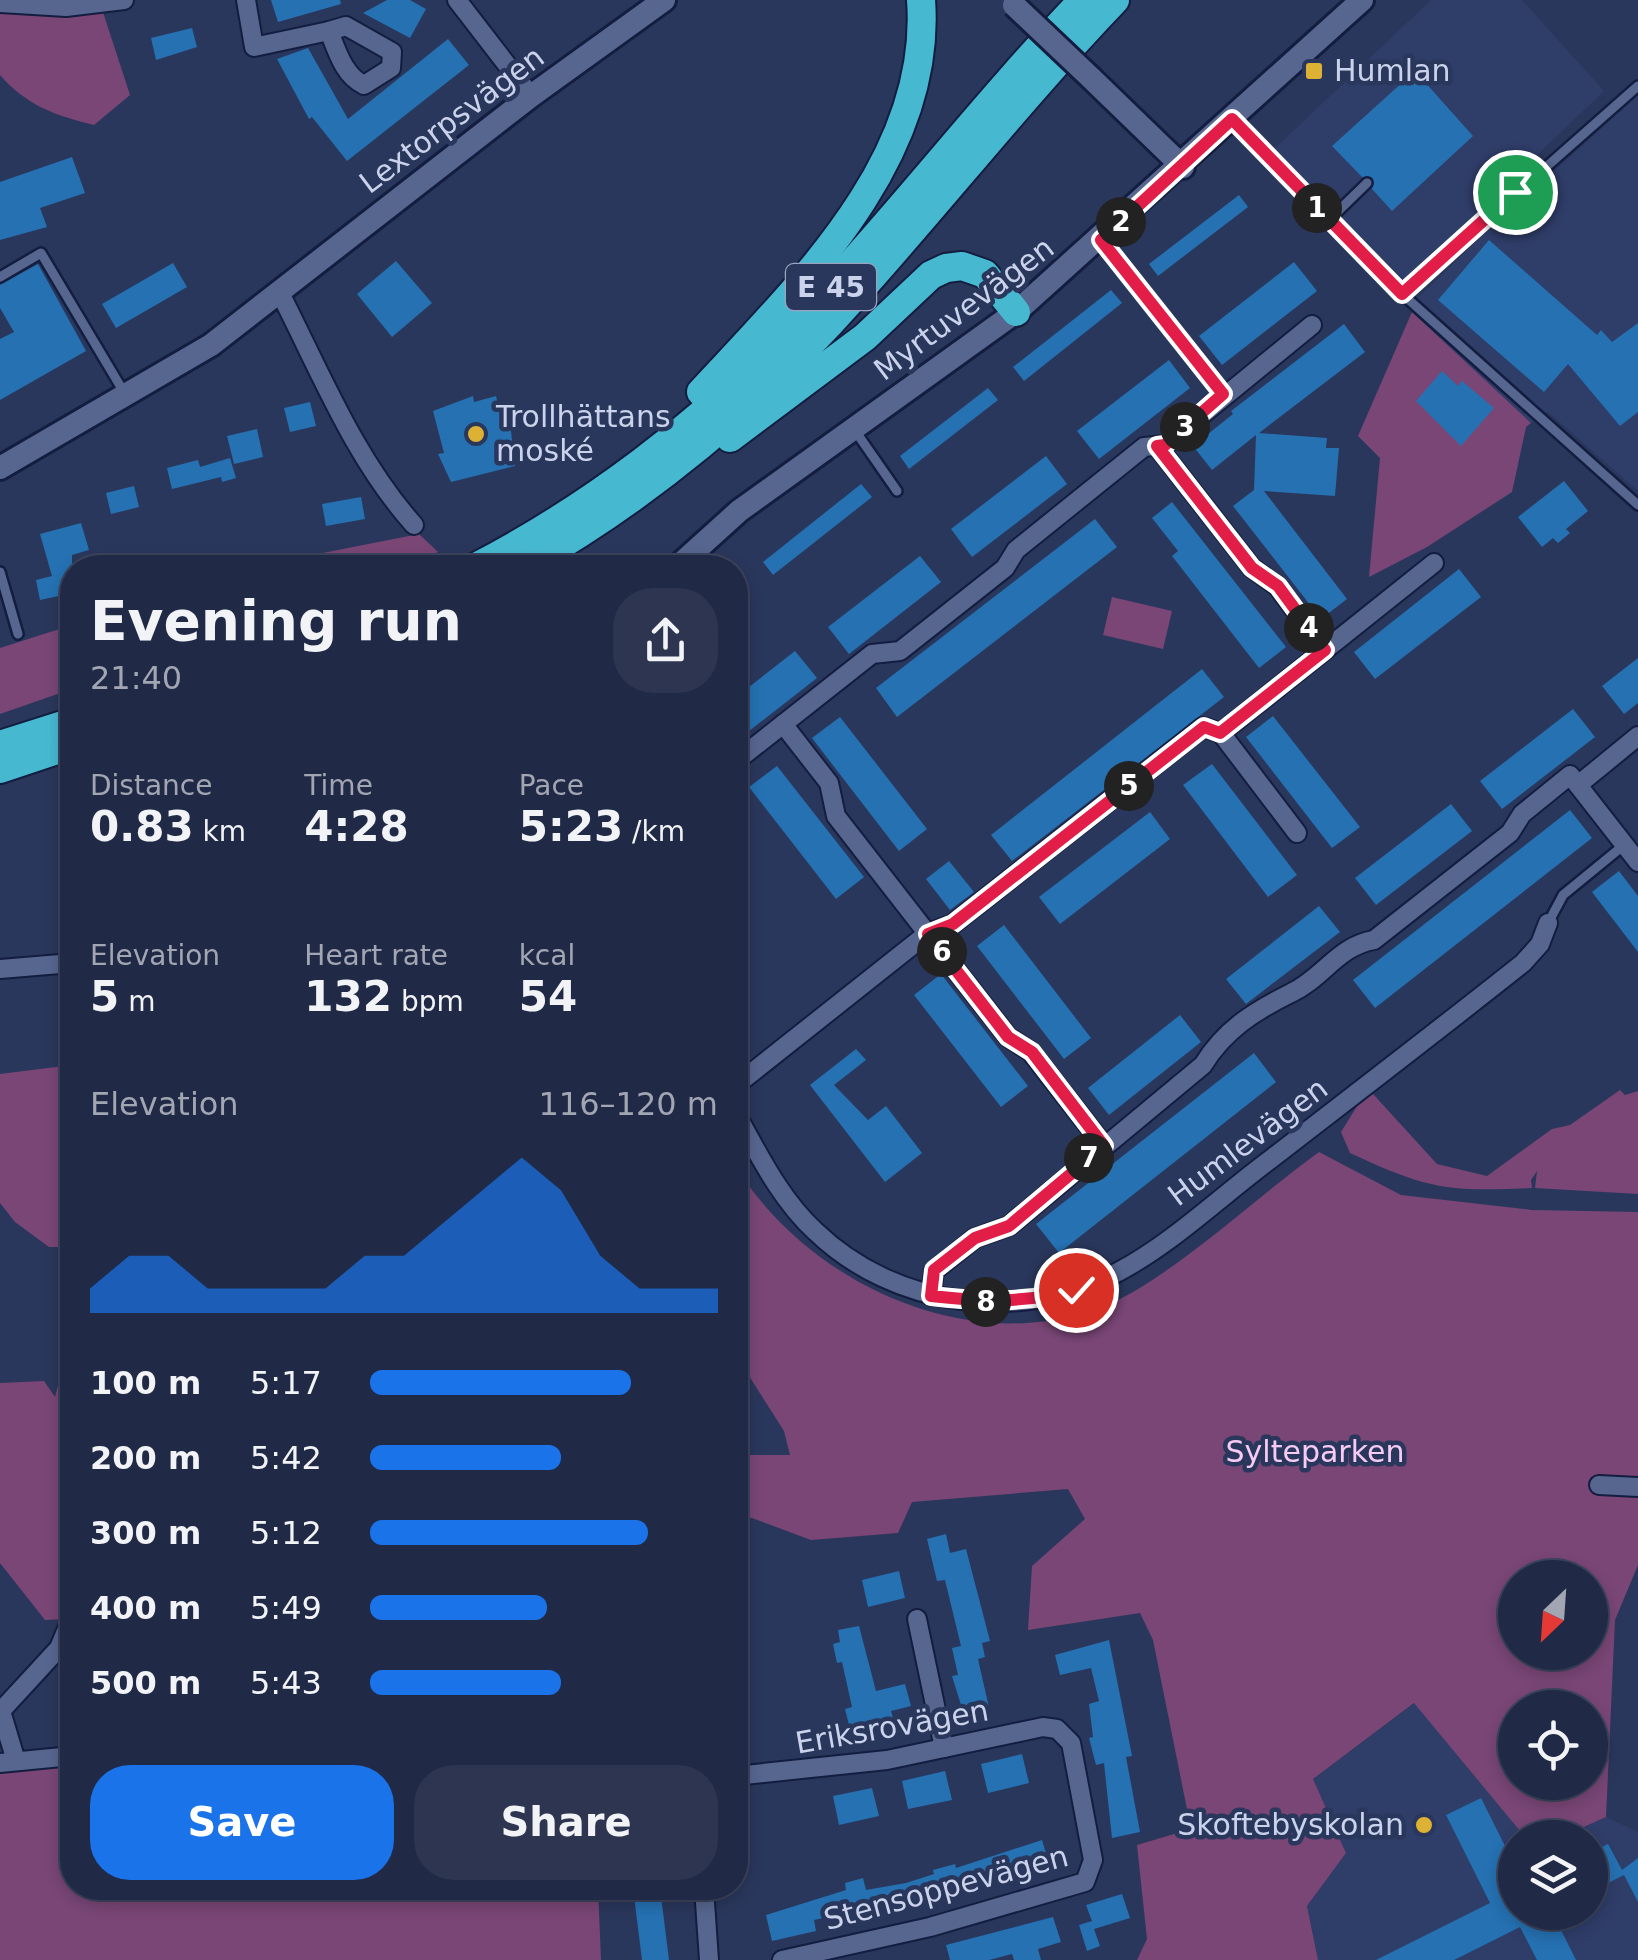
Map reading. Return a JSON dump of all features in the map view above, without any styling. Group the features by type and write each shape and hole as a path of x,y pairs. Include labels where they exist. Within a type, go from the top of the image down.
{"highway":[{"path":"640,477 867,191 888,154 915,88 921,58 921,0"},
{"name":"E 45","path":"498,555 640,477 787,334 1008,78 1083,0"},
{"name":"E 45","path":"539,555 805,349 1027,92 1115,0"},
{"path":"640,477 758,420 865,337 931,275 946,268 962,266 985,274 1016,312"},
{"path":"0,745 60,726"},
{"path":"0,769 60,750"}],"street":[{"path":"0,3 51,7 124,0"},
{"path":"246,0 254,47 329,32"},
{"path":"457,0 531,96"},
{"name":"Lextorpsvägen","path":"0,468 210,345 531,96 664,0"},
{"name":"Myrtuvevägen","path":"690,555 738,511 937,373 1016,312 1182,167 1362,0"},
{"path":"1011,2 1182,167"},
{"path":"279,291 360,451 388,496 414,525"},
{"path":"748,752 872,654 900,651 1005,568 1016,550 1144,446 1165,445 1312,325"},
{"path":"1157,446 1252,568 1278,586 1325,650"},
{"path":"1220,733 1434,563"},
{"path":"783,724 829,782 836,816 1008,1037 1032,1052 1104,1146"},
{"path":"748,1076 928,934 953,924 1204,727 1220,733 1297,833"},
{"path":"1578,785 1638,736"},
{"path":"931,1296 934,1270 975,1238 1009,1226 1203,1066 1216,1044 1274,998 1291,993 1353,944 1374,940 1510,832 1522,814 1570,775 1638,862"},
{"name":"Humlevägen","path":"748,1135 780,1190 812,1229 846,1258 887,1281 931,1296 983,1302 1032,1301 1076,1290 1118,1272 1523,963 1540,944 1548,923"},
{"path":"0,969 60,964"},
{"path":"1599,1485 1638,1487"},
{"path":"916,1619 944,1748"},
{"path":"60,1644 1,1711 8,1762 60,1757"},
{"name":"Eriksrovägen","path":"748,1775 800,1772 1043,1727 1058,1729"},
{"name":"Stensoppevägen","path":"782,1960 930,1927 1085,1882 1093,1860 1071,1743 1058,1729"},
{"path":"705,1900 709,1960"}],"lane":[{"path":"1402,294 1638,86"},
{"path":"1232,119 1402,294 1638,505"},
{"path":"1328,220 1368,182"},
{"path":"1101,240 1223,394"},
{"path":"0,277 42,253 126,396"},
{"path":"853,428 897,491"},
{"path":"0,572 18,634"},
{"path":"1548,923 1563,895 1624,845"}],"shaded area":[{"path":"1431,0 1522,0 1604,91 1405,281 1271,152"},
{"path":"1638,95 1638,491 1548,412 1531,423 1412,312 1417,299 1480,238"},
{"name":"Skoftebyskolan","path":"1415,1703 1511,1820 1498,1820 1498,1930 1608,1930 1608,1820 1599,1820 1606,1817 1638,1832 1638,1960 1318,1960 1307,1906 1346,1853 1313,1779"}],"green space":[{"path":"0,0 99,0 130,95 94,125 54,113 20,94 0,75"},
{"path":"1412,312 1531,423 1526,427 1512,492 1427,547 1369,577 1380,458 1358,436"},
{"path":"419,534 438,552 431,555 312,555"},
{"path":"1112,597 1172,611 1163,649 1103,635"},
{"path":"60,629 60,693 0,714 0,648"},
{"path":"60,1066 60,1247 49,1247 15,1222 0,1203 0,1074"},
{"path":"1620,1090 1625,1095 1638,1091 1638,1194 1535,1188 1537,1171 1531,1180 1532,1188 1438,1186 1350,1153 1341,1132 1359,1103 1373,1094 1437,1164 1487,1176 1552,1129 1570,1125"},
{"name":"Sylteparken","path":"1319,1152 1401,1195 1532,1210 1638,1212 1638,1565 1615,1620 1608,1773 1608,1690 1498,1690 1498,1800 1607,1800 1606,1817 1511,1820 1414,1703 1313,1779 1346,1853 1307,1906 1318,1960 1137,1960 1147,1939 1137,1845 1191,1829 1153,1640 1140,1613 1028,1630 1032,1566 1085,1519 1068,1489 912,1502 898,1533 811,1540 748,1518 748,1455 790,1455 784,1431 748,1374 748,1182 770,1211 813,1252 863,1284 917,1308 974,1321 1032,1323 1089,1311 1143,1286"},
{"path":"60,1377 60,1619 45,1620 0,1563 0,1383 44,1381 55,1397"},
{"path":"60,1766 60,1900 598,1900 601,1960 0,1960 0,1772"}],"building":[{"path":"271,0 340,0 341,4 278,22"},
{"path":"387,0 410,0 426,9 410,38 363,13"},
{"path":"192,28 197,47 156,60 151,38"},
{"path":"448,39 469,65 347,161 312,117 309,119 277,59 308,48 348,119"},
{"path":"1415,71 1473,136 1392,211 1372,189 1373,178 1362,177 1332,146"},
{"path":"72,157 85,193 40,208 47,227 0,240 0,182"},
{"path":"1239,195 1248,207 1158,276 1149,264"},
{"path":"1489,240 1597,335 1601,330 1612,342 1638,323 1638,412 1620,426 1568,364 1544,392 1438,300"},
{"path":"396,261 432,303 392,337 357,294"},
{"path":"1294,262 1317,291 1222,365 1199,336"},
{"path":"173,263 187,287 116,328 102,304"},
{"path":"38,264 86,351 0,400 0,339 14,332 0,308 0,285"},
{"path":"1111,290 1122,303 1024,381 1013,367"},
{"path":"1344,324 1365,352 1259,433 1327,438 1326,448 1339,448 1335,496 1264,491 1347,599 1321,619 1233,506 1254,490 1256,435 1212,470 1193,446 1233,414 1231,411"},
{"path":"1169,360 1190,388 1099,459 1077,431"},
{"path":"1442,371 1458,386 1462,381 1494,408 1461,446 1416,401"},
{"path":"988,388 998,400 909,469 900,456"},
{"name":"Trollhättans moské","path":"473,396 474,402 496,396 503,425 510,423 515,466 451,482 438,454 444,453 433,411"},
{"path":"310,402 316,426 290,432 284,408"},
{"path":"257,429 263,457 234,464 227,436"},
{"path":"1046,456 1067,484 972,557 951,529"},
{"path":"230,458 236,478 222,482 221,477 172,489 167,468 198,460 200,467"},
{"path":"1564,481 1588,511 1566,529 1570,533 1558,543 1553,538 1542,547 1518,517"},
{"path":"861,484 872,497 773,575 763,562"},
{"path":"134,486 139,507 111,514 106,493"},
{"path":"361,497 365,519 326,526 322,504"},
{"path":"1172,502 1286,647 1259,668 1172,556 1178,551 1152,518"},
{"path":"1095,519 1117,547 897,717 876,688"},
{"path":"81,523 89,550 60,555 60,596 40,600 36,580 52,576 40,534"},
{"path":"920,556 941,582 849,654 828,627"},
{"path":"1459,569 1481,597 1375,679 1354,652"},
{"path":"795,651 817,678 748,732 748,688"},
{"path":"1638,658 1638,703 1624,714 1602,686"},
{"path":"1202,669 1224,697 1012,861 991,835"},
{"path":"1573,709 1595,737 1502,809 1480,781"},
{"path":"1273,716 1360,827 1332,848 1246,737"},
{"path":"840,717 927,829 899,851 812,738"},
{"path":"1212,764 1297,875 1268,897 1183,785"},
{"path":"777,766 864,877 836,899 749,787"},
{"path":"1451,804 1472,831 1376,905 1355,878"},
{"path":"1570,810 1592,838 1375,1008 1353,980"},
{"path":"1150,812 1170,839 1060,924 1039,897"},
{"path":"949,861 974,892 950,910 926,879"},
{"path":"1619,871 1638,896 1638,952 1592,892"},
{"path":"1319,906 1340,932 1246,1004 1226,979"},
{"path":"1004,925 1091,1038 1064,1059 977,946"},
{"path":"941,974 1028,1086 1001,1107 914,995"},
{"path":"1180,1015 1201,1042 1109,1115 1088,1088"},
{"path":"856,1049 866,1060 834,1085 868,1120 886,1106 922,1153 885,1182 810,1085"},
{"path":"1254,1053 1276,1082 1059,1253 1036,1224"},
{"path":"946,1534 950,1553 966,1549 990,1641 982,1643 985,1657 978,1659 990,1712 965,1718 952,1676 958,1675 952,1648 961,1646 945,1580 937,1581 927,1539"},
{"path":"899,1571 905,1598 868,1607 862,1580"},
{"path":"859,1626 876,1691 905,1684 911,1706 891,1711 894,1722 851,1733 845,1709 852,1707 842,1662 837,1663 833,1644 840,1642 838,1630"},
{"path":"1109,1640 1132,1756 1126,1757 1140,1832 1112,1838 1104,1763 1096,1765 1089,1738 1093,1737 1089,1704 1099,1701 1091,1668 1060,1675 1055,1655"},
{"path":"1022,1754 1029,1783 988,1793 981,1764"},
{"path":"945,1771 952,1800 908,1809 902,1781"},
{"path":"872,1788 879,1816 839,1825 833,1796"},
{"path":"1481,1798 1498,1832 1498,1930 1514,1930 1454,1960 1376,1960 1490,1903 1446,1815"},
{"path":"1042,1840 1051,1870 959,1891 960,1896 926,1905 872,1916 870,1908 814,1920 816,1931 772,1941 766,1915 846,1890 845,1883 863,1878 866,1890 906,1883 934,1874 933,1870 955,1864 956,1868"},
{"path":"1608,1844 1622,1870 1638,1858 1638,1902 1624,1875 1608,1883"},
{"path":"1122,1894 1130,1918 1094,1929 1100,1946 1087,1951 1079,1925 1092,1921 1086,1905"},
{"path":"634,1900 662,1900 669,1960 642,1960"},
{"path":"1053,1917 1061,1942 1038,1949 1041,1960 1014,1960 1012,1954 989,1960 950,1960 946,1945"},
{"path":"1522,1930 1561,1930 1576,1960 1537,1960"}],"place":[{"name":"Humlan","path":"1314,71"},
{"name":"Trollhättans moské","path":"476,434"},
{"name":"Skoftebyskolan","path":"1424,1825"}],"route":[{"path":"1076,1290 1032,1301 983,1302 931,1296 934,1270 975,1238 1009,1226 1104,1146 1032,1052 1008,1037 928,934 953,924 1204,727 1220,733 1325,650 1278,586 1252,568 1157,446 1165,445 1223,394 1101,240 1232,119 1402,294 1515,192"}]}
